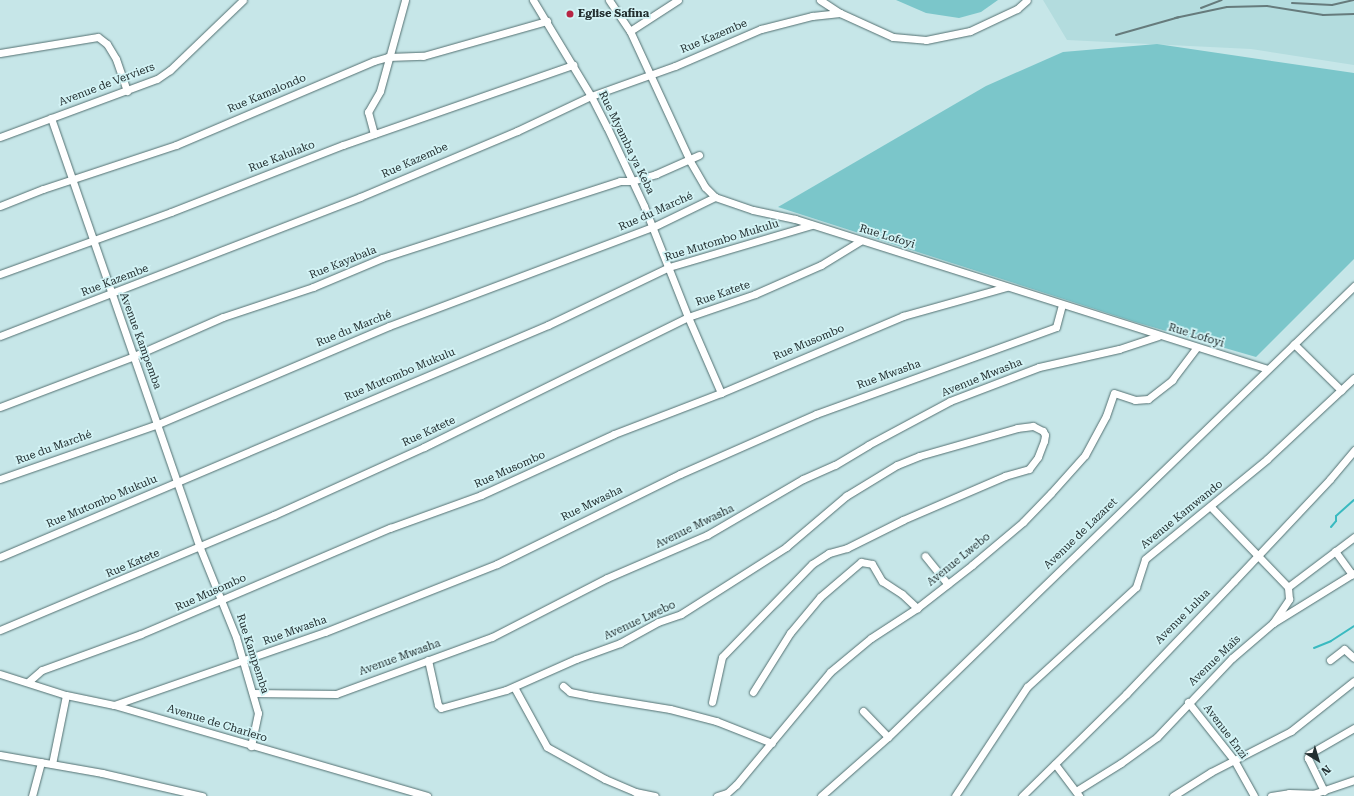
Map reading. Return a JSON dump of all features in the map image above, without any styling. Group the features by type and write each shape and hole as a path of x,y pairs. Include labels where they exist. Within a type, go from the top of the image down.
{"street":[{"name":"Avenue de Verviers","path":"0,137 157,80 170,70 243,0"},
{"path":"374,134 368,112 380,91 388,57 405,0"},
{"name":"Rue Myamba ya Keba","path":"532,0 547,21 591,96 632,181 653,227 688,317 721,393"},
{"path":"609,0 630,31 690,161 705,187 715,197"},
{"path":"630,31 678,0"},
{"path":"820,0 840,13 897,38 926,40 970,31 1017,9 1027,0"},
{"name":"Rue Kazembe","path":"0,336 409,177 517,131 591,96 650,75 761,29 812,16 840,13"},
{"name":"Rue Kamalondo","path":"0,206 72,180 176,146 363,64 388,57 423,56 547,21"},
{"path":"0,53 98,37 107,44 116,59 127,91"},
{"name":"Rue Kalulako","path":"0,274 93,241 374,134 573,65"},
{"name":"Avenue Kampemba","path":"51,118 111,294 158,424 176,482"},
{"name":"Rue Kayabala","path":"0,407 134,356 223,317 313,287 382,258 620,181 632,181 690,161 699,155"},
{"name":"Rue Lofoyi","path":"715,197 812,225 1006,288 1267,369"},
{"name":"Rue du Marché","path":"0,479 158,424 389,326 653,227 715,197"},
{"name":"Rue Mutombo Mukulu","path":"0,557 548,325 669,267 812,225"},
{"name":"Rue Katete","path":"0,630 200,548 424,447 688,317 755,294 821,266 860,241"},
{"name":"Avenue de Lazaret","path":"821,796 888,737 1354,286"},
{"name":"Rue Musombo","path":"28,682 37,672 141,634 390,528 481,495 614,434 721,393 903,316 1006,288"},
{"name":"Rue Mwasha","path":"114,704 324,632 497,564 680,474 816,414 1057,326 1062,305"},
{"name":"Avenue Mwasha","path":"253,693 336,694 492,637 607,578 707,535 803,479 836,465 868,445 950,402 1039,367 1119,349 1158,336"},
{"path":"1294,344 1341,390"},
{"name":"Avenue Lwebo","path":"717,796 730,790 772,743 830,672 871,638 917,608 948,584 1023,522 1073,472 1102,425 1114,393 1135,400 1148,399 1172,380 1196,348"},
{"name":"Avenue Kamwando","path":"955,796 1027,687 1136,587 1143,562 1211,507 1299,431 1354,378"},
{"name":"Avenue Lwebo","path":"428,660 438,705 444,708 514,687 569,662 616,645 658,622 681,614 786,547 846,496 879,474 919,456 1017,428 1038,427 1045,435 1033,466 903,520 847,548 829,553 812,564 722,657 712,702"},
{"name":"Avenue Lulua","path":"1022,796 1258,556 1330,480 1354,450"},
{"name":"Rue Kampemba","path":"176,482 220,601 233,628 253,693 258,716 252,746"},
{"path":"1211,507 1288,587 1354,537"},
{"path":"1273,623 1353,574 1335,551"},
{"path":"925,556 948,584"},
{"path":"754,692 790,633 820,596 861,562 872,564 882,581 910,600 917,608"},
{"name":"Avenue Maïs","path":"1078,793 1149,743 1232,658 1273,623 1289,599 1288,587"},
{"path":"1330,660 1344,649 1354,658"},
{"name":"Avenue de Charlero","path":"0,674 66,695 114,704 252,746 427,796"},
{"path":"1173,796 1234,760 1291,731 1354,681"},
{"path":"563,686 570,692 670,709 716,721 772,743"},
{"path":"514,687 542,742 547,747 605,779 635,792 655,796"},
{"path":"52,764 66,695"},
{"name":"Avenue Enzi","path":"1188,702 1234,760 1254,796"},
{"path":"863,711 888,737"},
{"path":"1324,791 1309,760 1309,754 1354,728"},
{"path":"0,756 102,772 202,796"},
{"path":"32,796 41,762"},
{"path":"1055,764 1078,793"},
{"path":"1271,796 1289,793 1313,795 1354,780"}],"shaded area":[{"path":"896,0 998,0 981,12 959,18 926,13"},
{"path":"1043,0 1354,0 1354,65 1251,49 1067,40"},
{"path":"1157,44 1354,73 1354,259 1256,357 1135,322 778,207 986,86 1063,52"}],"waterway":[{"path":"1331,527 1336,521 1336,516 1354,500"},
{"path":"1314,648 1331,641 1354,626"}],"railway":[{"path":"1201,8 1222,0"},
{"path":"1292,3 1332,5 1353,0"},
{"path":"1175,18 1227,7 1267,6 1323,15 1354,14"},
{"path":"1116,35 1179,17"}],"place":[{"name":"Eglise Safina","path":"570,14"}]}
